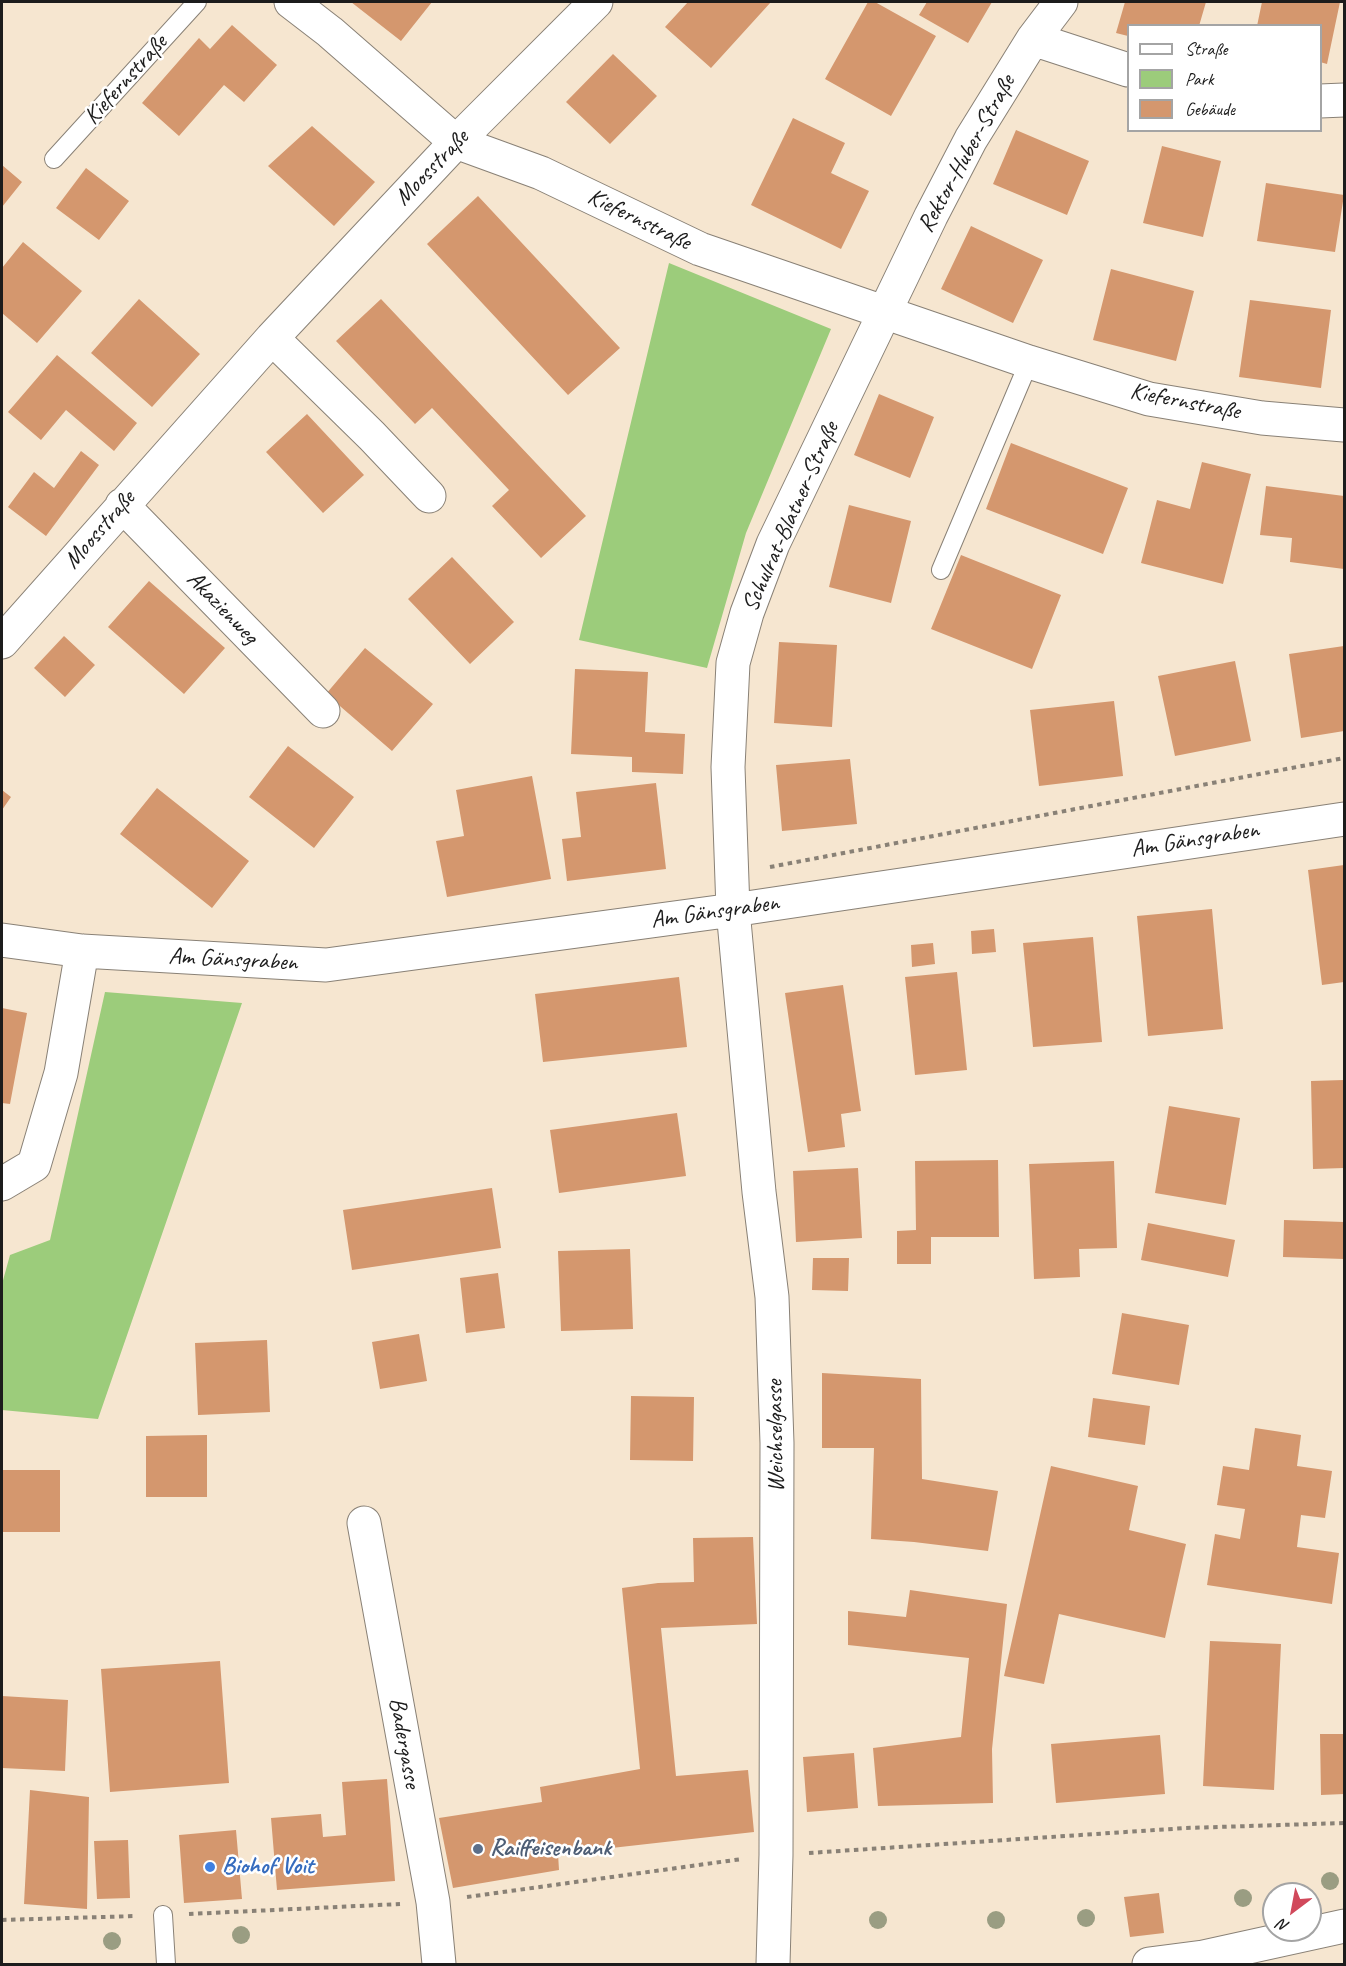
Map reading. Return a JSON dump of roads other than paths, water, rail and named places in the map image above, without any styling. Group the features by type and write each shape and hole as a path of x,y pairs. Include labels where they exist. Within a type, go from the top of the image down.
{"street":[{"name":"Kiefernstraße","path":"291,2 330,32 456,142 541,173 700,249 1029,362 1149,399 1262,418 1344,425"},
{"name":"Moosstraße","path":"2,642 272,338 456,142 596,2"},
{"name":"Rektor-Huber-Straße","path":"884,312 971,139 1033,39 1061,2"},
{"path":"1033,39 1127,70"},
{"path":"1322,101 1344,100"},
{"name":"Schulrat-Blatner-Straße","path":"733,910 728,767 733,663 747,612 773,544 884,312"},
{"path":"272,338 372,436 429,496"},
{"name":"Akazienweg","path":"122,505 322,711"},
{"name":"Am Gänsgraben","path":"2,940 82,951 326,965 733,910 1344,819"},
{"name":"Weichselgasse","path":"733,910 759,1192 772,1297 777,1443 776,1854 773,1965"},
{"path":"2,1184 34,1165 61,1073 82,951"},
{"name":"Badergasse","path":"364,1523 433,1902 439,1965"},
{"path":"1149,1965 1203,1957 1344,1926"}],"lane":[{"name":"Kiefernstraße","path":"54,159 197,2"},
{"path":"941,570 1029,362"},
{"path":"164,1915 166,1965"}],"place":[{"name":"Raiffeisenbank","path":"478,1849"},
{"name":"Biohof Voit","path":"210,1867"}]}
